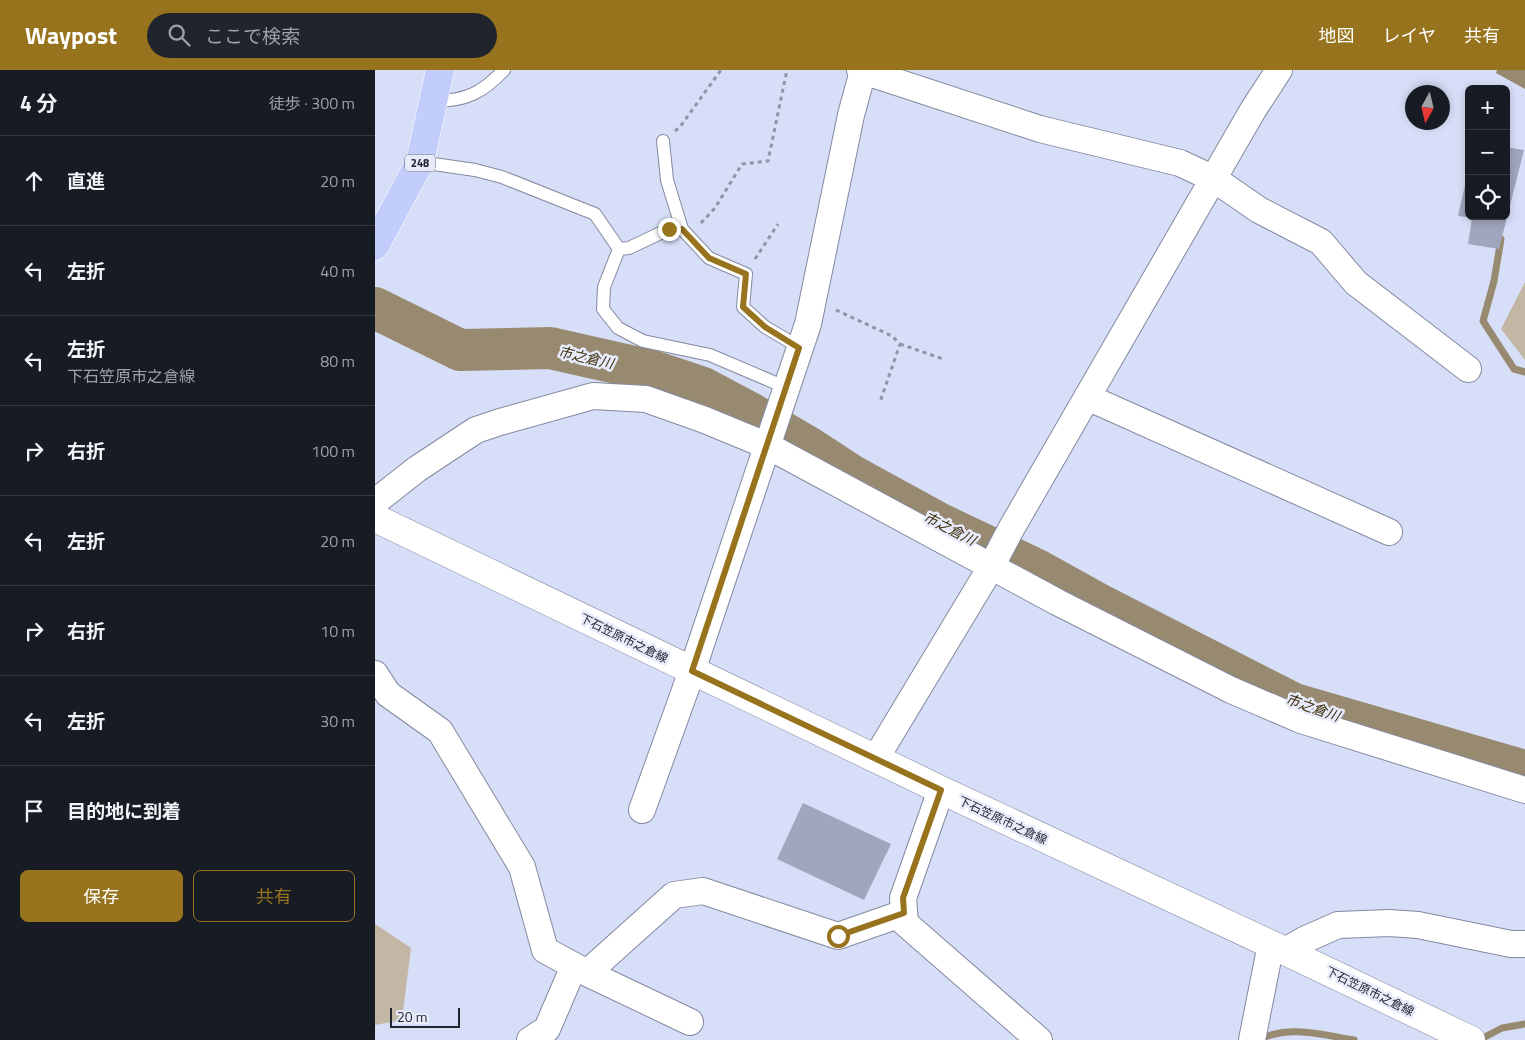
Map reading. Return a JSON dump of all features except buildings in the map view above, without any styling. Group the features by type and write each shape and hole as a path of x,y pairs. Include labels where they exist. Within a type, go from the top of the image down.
{"highway":[{"name":"248","path":"375,246 420,162 440,70"}],"main road":[{"name":"下石笠原市之倉線","path":"375,518 941,790 1278,947 1465,1037"}],"street":[{"path":"876,758 991,567 1011,529 1253,110 1279,70"},
{"path":"642,810 692,671 807,324 862,71 919,79 1040,128 1180,163 1214,179 1259,210 1321,242 1356,283 1469,369"},
{"path":"375,502 417,470 476,430 593,396 646,399 705,420 768,446 1057,602 1231,690 1301,720 1525,790"},
{"path":"1087,397 1389,532"},
{"path":"375,674 388,694 440,731 522,867 545,950 690,1022"},
{"path":"941,790 903,898 905,923 1039,1040"},
{"path":"530,1040 547,1029 581,969 674,895 703,891 838,936 904,913"},
{"path":"1253,1033 1278,947 1304,940 1338,925 1389,923 1418,925 1511,944 1525,944"}],"lane":[{"path":"434,101 452,101 467,97 482,90 504,70"},
{"path":"663,141 667,180 685,232 709,258 746,274 743,307 765,327 799,348"},
{"path":"420,162 475,170 502,177 595,214 619,249"},
{"path":"619,249 629,248 669,229 685,232"},
{"path":"619,249 604,287 603,302 603,309 618,328 643,341 710,355 784,392"}],"path":[{"path":"663,141 680,127 721,70"},
{"path":"685,232 715,208 742,164 768,162 787,70"},
{"path":"746,274 778,224"},
{"path":"813,299 892,336 900,344 943,359"},
{"path":"880,402 900,344"}],"shaded area":[{"path":"1497,70 1525,70 1525,89 1496,73"},
{"path":"1525,282 1525,360 1501,329"},
{"path":"375,924 411,948 402,1020 375,1025"}],"waterway":[{"path":"1501,239 1494,281 1483,321 1514,369 1525,372"},
{"name":"市之倉川","path":"375,308 460,350 550,348 652,371 703,388 808,447 854,477 938,523 1039,571 1102,606 1294,704 1525,771"},
{"path":"1479,1040 1502,1028 1525,1024"},
{"path":"1259,1040 1270,1035 1294,1032 1306,1032 1354,1040"}],"route":[{"path":"669,229 682,229 709,258 746,274 743,307 765,327 799,348 692,671 941,790 903,898 904,913 838,936"}]}
